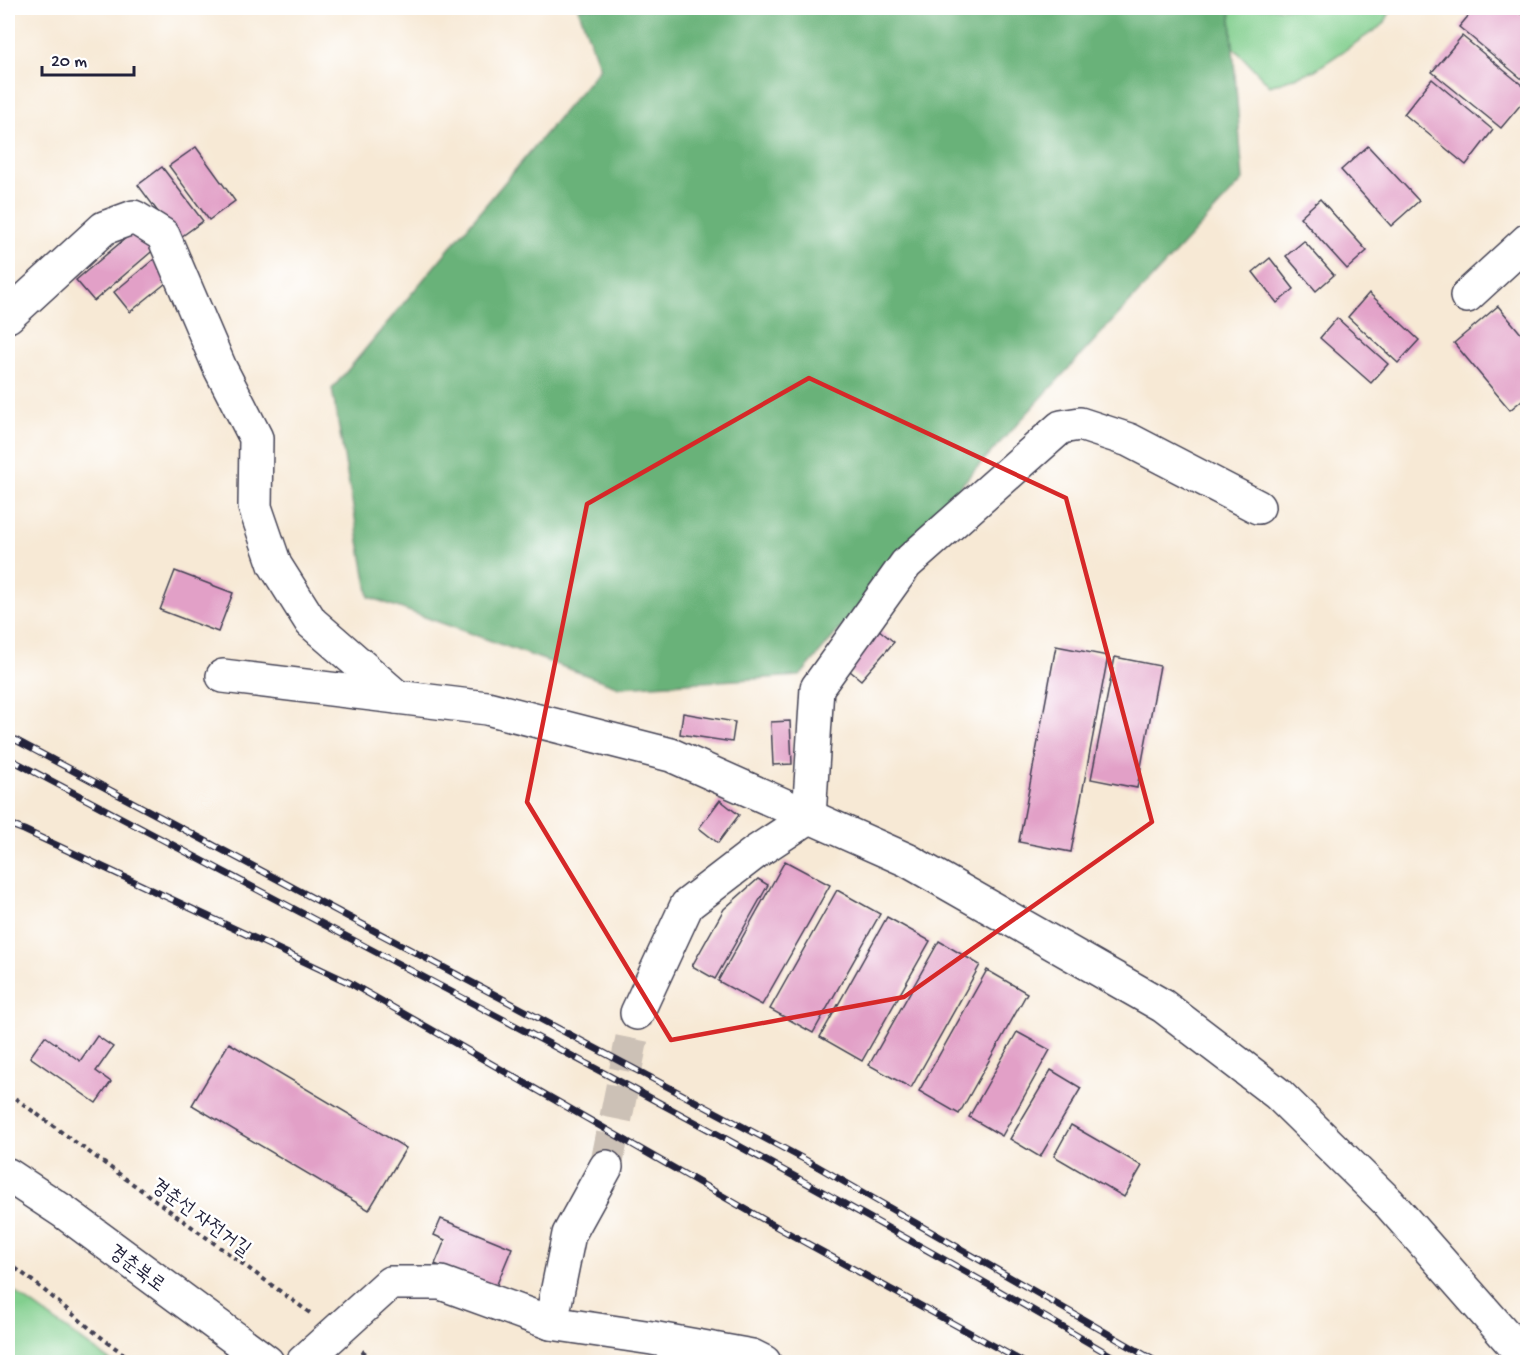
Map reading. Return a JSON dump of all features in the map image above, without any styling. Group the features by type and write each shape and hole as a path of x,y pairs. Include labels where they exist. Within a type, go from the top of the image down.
{"street":[{"path":"8,316 104,228 134,217 163,235 220,368 256,438 255,507 274,565 311,622 397,697"},
{"path":"1467,296 1527,240"},
{"path":"809,817 817,688 906,564 1061,427 1080,424 1129,440 1258,507"},
{"path":"223,676 487,708 671,755 907,860 1164,1006 1286,1103 1388,1202 1527,1361"},
{"path":"637,1013 687,905 756,852 809,817"},
{"path":"551,1323 569,1234 606,1167"},
{"name":"경춘북로","path":"8,1175 64,1212 267,1362"},
{"path":"303,1362 390,1283 441,1283 551,1323 752,1356 764,1362"}],"path":[{"name":"경춘선 자전거길","path":"8,1093 378,1362"},
{"path":"8,1263 30,1278 110,1346 136,1362"}],"highlighted area":[{"path":"809,378 1066,498 1152,822 904,997 671,1040 527,802 587,504"}],"green space":[{"path":"578,8 1230,8 1243,180 971,474 800,676 619,687 369,597 332,389 600,68"},
{"path":"1230,8 1392,8 1384,24 1315,70 1270,86 1233,47"},
{"path":"8,1287 112,1362 8,1362"}],"building":[{"path":"1475,8 1513,8 1521,14 1528,8 1528,84 1459,27"},
{"path":"1462,36 1528,90 1528,96 1501,128 1432,72"},
{"path":"1432,79 1493,130 1466,165 1404,114"},
{"path":"1368,146 1419,201 1391,226 1341,170"},
{"path":"196,147 235,201 209,220 169,166"},
{"path":"162,167 203,221 178,239 138,185"},
{"path":"1320,199 1367,251 1347,269 1300,217"},
{"path":"139,227 157,247 94,301 76,280"},
{"path":"1304,241 1334,275 1316,291 1286,256"},
{"path":"159,255 176,275 130,312 114,292"},
{"path":"1270,258 1294,289 1277,303 1253,272"},
{"path":"1369,293 1419,340 1398,363 1348,317"},
{"path":"1498,306 1528,342 1528,395 1510,410 1454,343"},
{"path":"1337,318 1388,364 1371,383 1320,338"},
{"path":"175,571 233,593 218,632 160,610"},
{"path":"878,629 894,642 861,680 845,667"},
{"path":"1056,646 1108,656 1071,852 1019,842"},
{"path":"1115,657 1160,666 1137,788 1091,779"},
{"path":"683,713 735,722 732,742 680,734"},
{"path":"790,721 792,764 773,765 771,722"},
{"path":"720,800 739,815 718,843 699,828"},
{"path":"785,861 830,885 762,1005 718,981"},
{"path":"758,879 768,885 715,979 692,966 724,909"},
{"path":"837,890 880,914 813,1033 770,1009"},
{"path":"887,917 930,941 862,1061 820,1037"},
{"path":"939,941 980,965 911,1088 869,1065"},
{"path":"987,970 1027,993 959,1114 919,1091"},
{"path":"1017,1032 1050,1050 1002,1136 969,1117"},
{"path":"45,1036 80,1061 97,1036 113,1047 96,1071 111,1082 96,1103 30,1057"},
{"path":"229,1043 406,1148 369,1210 192,1105"},
{"path":"1051,1070 1081,1088 1040,1157 1010,1139"},
{"path":"1071,1125 1142,1166 1124,1197 1054,1156"},
{"path":"441,1219 512,1248 495,1289 435,1264 445,1240 434,1235"}],"tunnel":[{"path":"606,1167 637,1013"}],"railway":[{"path":"8,736 815,1165 1157,1362"},
{"path":"8,758 708,1129 847,1205 1122,1362"},
{"path":"8,824 350,983 768,1222 1023,1362"}]}
